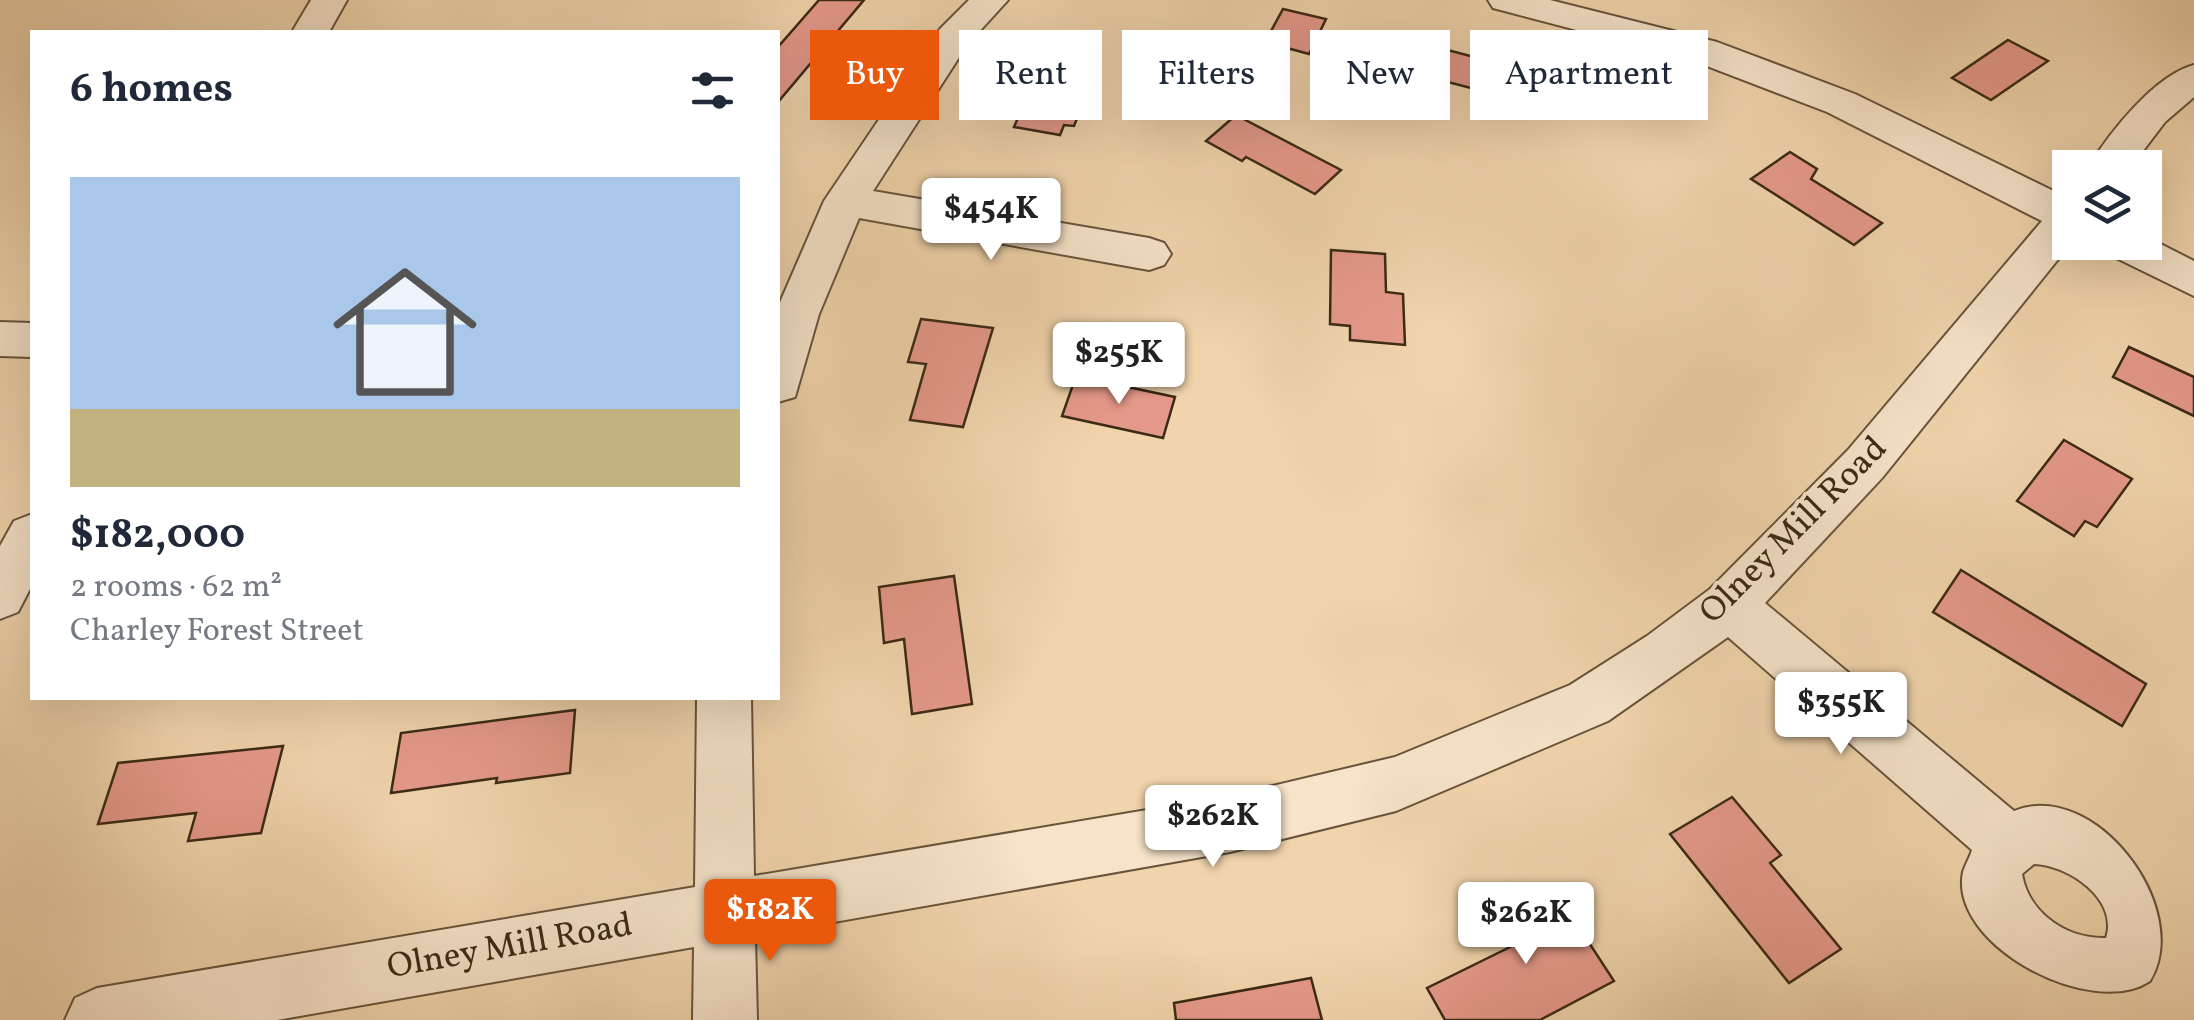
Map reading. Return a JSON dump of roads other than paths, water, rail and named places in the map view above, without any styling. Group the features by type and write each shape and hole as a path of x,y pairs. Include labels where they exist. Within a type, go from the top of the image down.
{"street":[{"path":"312,30 329,0"},
{"path":"780,377 797,314 846,200 953,37 990,0"},
{"path":"1506,0 1704,52 1841,102 2052,207"},
{"path":"2122,150 2151,113 2194,76"},
{"path":"846,200 1150,254"},
{"name":"Olney Mill Road","path":"97,1020 1230,824 1396,784 1589,703 1666,653 1729,605 1866,464 2052,238"},
{"path":"2156,260 2194,280"},
{"path":"0,339 30,340"},
{"path":"0,596 30,540"},
{"path":"1729,605 2008,843"},
{"path":"724,700 725,1020"}]}
